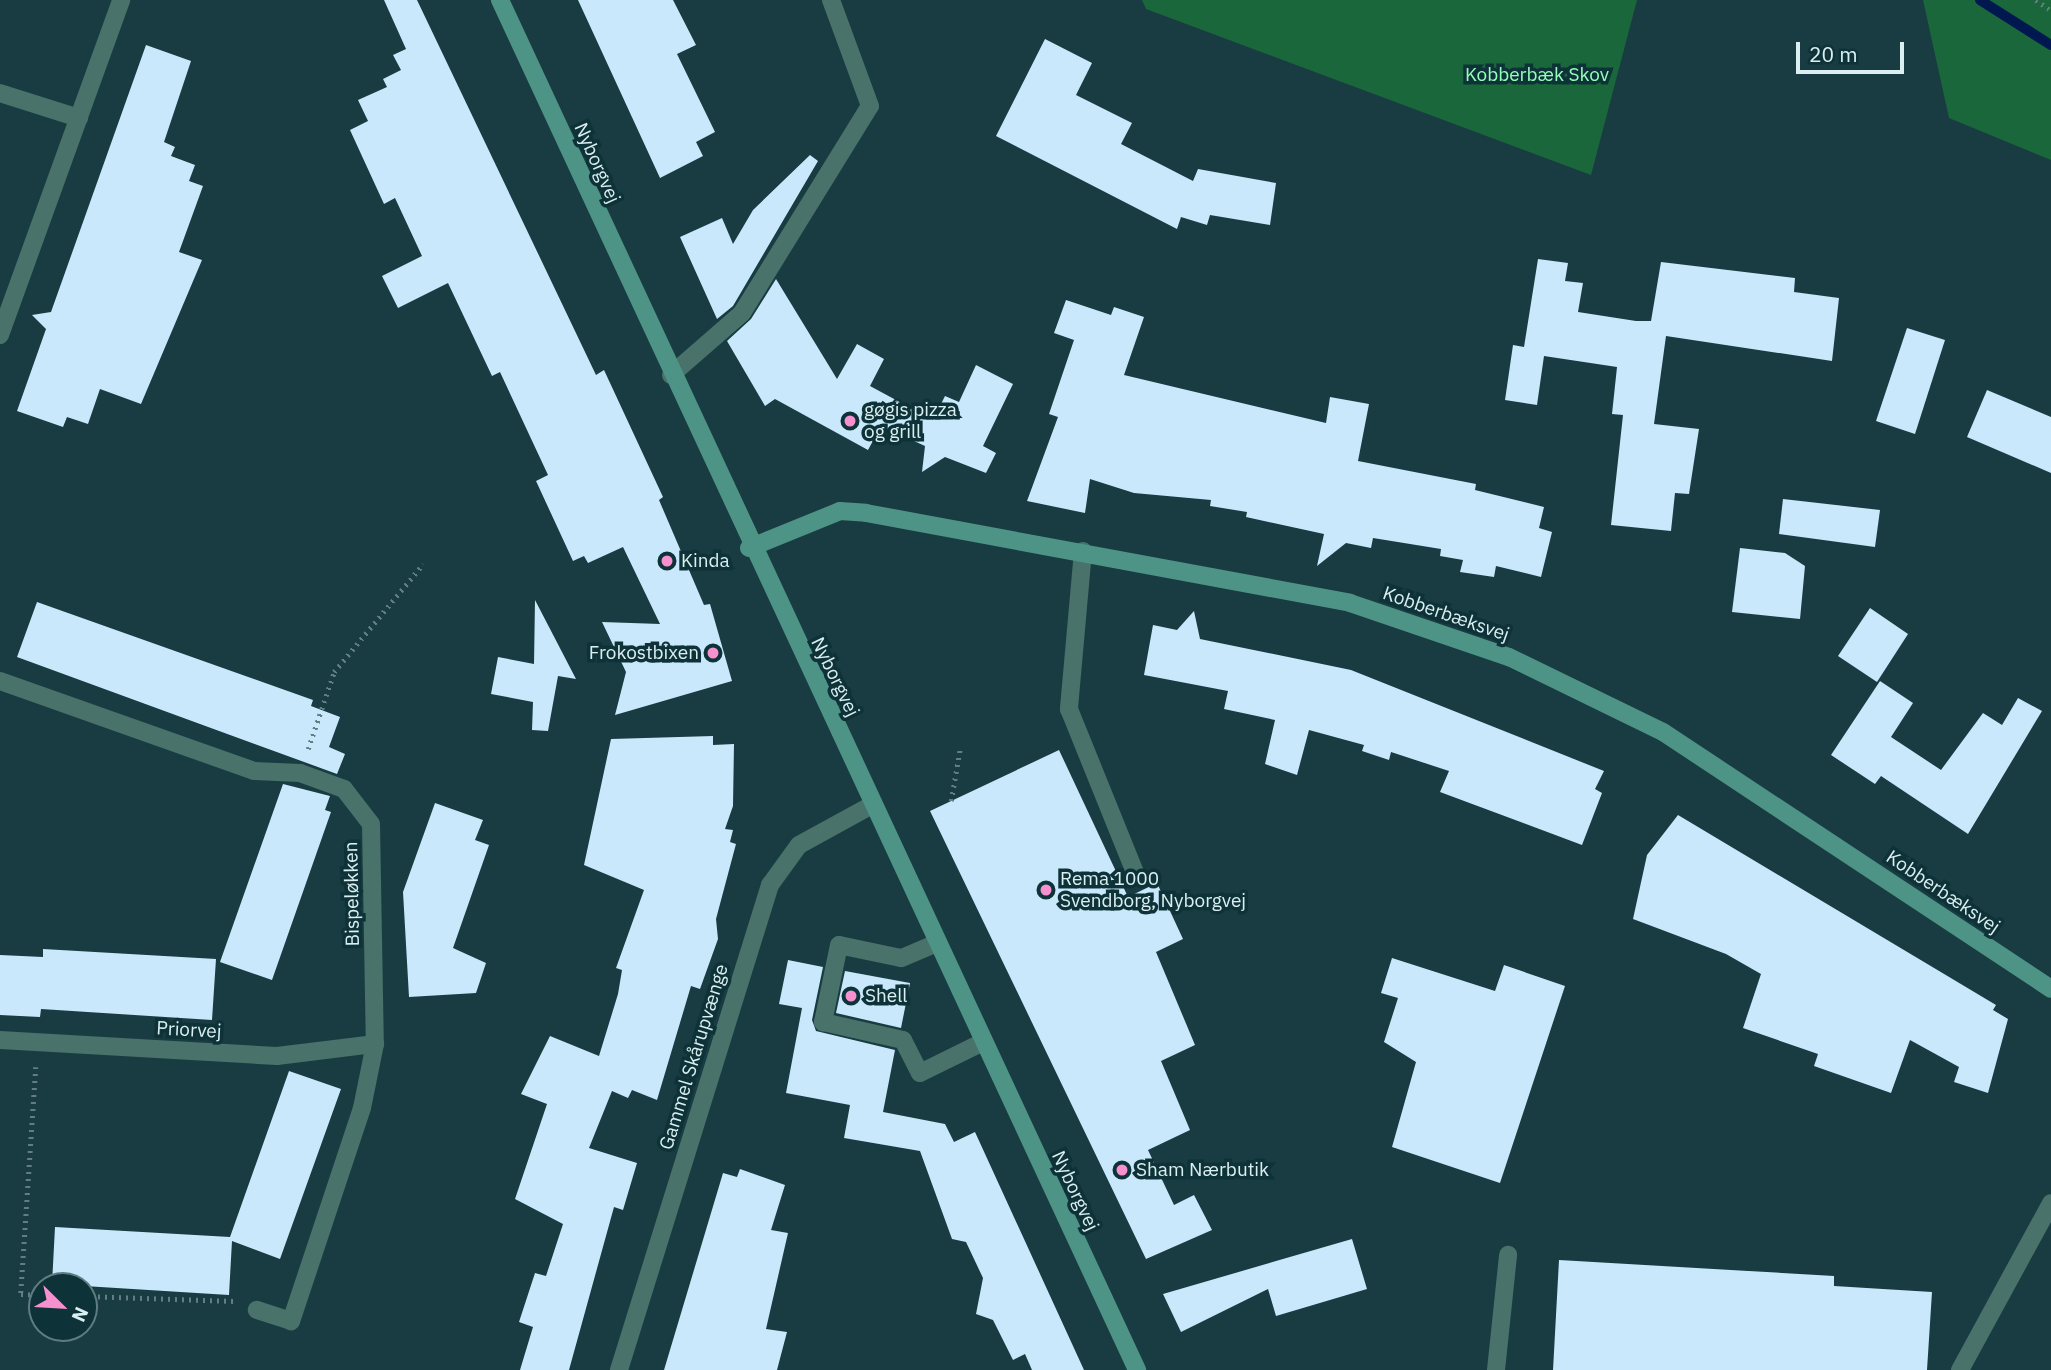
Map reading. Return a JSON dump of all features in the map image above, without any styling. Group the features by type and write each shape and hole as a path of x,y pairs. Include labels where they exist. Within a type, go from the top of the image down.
{"street":[{"path":"0,335 121,0"},
{"name":"Nyborgvej","path":"500,0 749,548 874,804 1137,1370"},
{"path":"671,375 742,313 870,106 831,0"},
{"path":"0,93 79,118"},
{"name":"Kobberbæksvej","path":"749,548 840,511 1083,551 1350,603 1509,657 1666,733 2051,989"},
{"path":"1083,551 1069,709 1137,877"},
{"name":"Bispeløkken","path":"0,681 254,771 300,773 344,789 371,824 375,1044 362,1108 291,1321 257,1310"},
{"name":"Gammel Skårupvænge","path":"619,1370 770,885 799,845 874,804"},
{"path":"937,943 901,958 839,945 823,1022 904,1040 920,1073 983,1042"},
{"name":"Priorvej","path":"0,1040 277,1056 375,1044"},
{"path":"1961,1370 2051,1203"},
{"path":"1496,1370 1508,1255"}],"path":[{"path":"2036,0 2051,10"},
{"path":"300,773 334,672 423,564"},
{"path":"951,802 960,749"},
{"path":"28,1294 21,1294 37,1042"},
{"path":"98,1296 240,1301 257,1310"}],"green space":[{"name":"Kobberbæk Skov","path":"1142,0 1637,0 1591,175 1146,9"},
{"path":"1923,0 2051,0 2051,160 1949,118"}],"building":[{"path":"384,0 417,0 596,375 604,370 663,497 659,500 704,605 710,604 732,681 615,715 626,672 602,622 660,624 623,547 588,563 584,556 573,561 536,481 548,475 500,372 492,376 448,283 398,308 382,276 422,256 395,198 384,204 350,130 368,121 358,100 387,87 383,79 401,70 393,55 406,49"},
{"path":"578,0 673,0 696,45 677,54 715,132 696,142 703,156 660,178"},
{"path":"1045,39 1092,63 1076,95 1132,123 1121,144 1193,181 1198,169 1276,183 1270,225 1210,215 1207,225 1181,217 1177,229 996,136"},
{"path":"146,45 191,61 164,142 175,147 171,156 195,165 189,181 203,186 179,252 202,260 141,404 100,389 88,424 67,417 63,427 17,411 46,329 32,315 51,312"},
{"path":"810,155 818,161 733,306 717,319 680,237 722,218 733,244 753,210"},
{"path":"1538,259 1568,263 1565,281 1583,283 1578,312 1636,321 1651,321 1661,262 1795,278 1794,292 1839,298 1832,361 1666,336 1654,424 1699,429 1689,494 1675,493 1671,531 1611,525 1623,415 1612,414 1617,367 1544,356 1537,405 1505,400 1513,345 1524,347"},
{"path":"776,279 837,379 857,344 884,359 870,386 933,420 945,396 959,402 976,365 1013,384 983,446 996,453 986,473 945,457 922,472 925,446 881,426 868,450 775,399 765,406 727,341 751,319"},
{"path":"1066,300 1111,315 1114,307 1144,317 1124,375 1326,423 1330,397 1369,404 1358,461 1476,484 1475,490 1544,507 1539,528 1552,532 1541,577 1496,566 1494,577 1460,572 1463,560 1440,556 1441,549 1373,538 1371,548 1346,543 1317,566 1324,534 1246,517 1247,512 1210,506 1211,500 1134,493 1090,479 1085,513 1027,501 1058,417 1049,414 1074,340 1054,333"},
{"path":"1907,328 1945,340 1915,434 1876,421"},
{"path":"1987,390 2051,417 2051,473 1967,437"},
{"path":"1783,499 1880,510 1875,547 1779,534"},
{"path":"1740,548 1785,553 1805,566 1800,619 1732,612"},
{"path":"535,600 576,679 558,676 548,731 532,730 533,702 491,694 498,657 534,664"},
{"path":"37,602 313,700 311,706 340,717 329,747 345,754 337,774 17,657"},
{"path":"1870,608 1908,634 1877,682 1838,656"},
{"path":"1194,611 1200,639 1351,670 1604,771 1595,789 1602,793 1582,845 1440,792 1449,771 1391,752 1389,760 1362,751 1364,745 1309,730 1297,775 1265,764 1275,720 1224,709 1228,691 1144,675 1153,625 1177,630"},
{"path":"1880,681 1913,703 1891,737 1941,770 1983,713 2002,725 2018,698 2042,711 1968,834 1881,776 1875,784 1831,755"},
{"path":"713,736 713,745 734,744 733,806 725,829 733,830 730,842 736,844 716,919 718,939 700,989 691,986 657,1100 632,1090 628,1098 612,1091 589,1148 637,1163 623,1210 614,1207 569,1370 520,1370 533,1327 519,1322 535,1273 546,1276 563,1224 515,1199 547,1104 521,1094 550,1036 599,1056 618,994 622,970 616,968 644,890 584,865 611,739"},
{"name":"Rema 1000 Svendborg, Nyborgvej","path":"1059,750 1128,897 1157,883 1183,939 1156,952 1195,1045 1161,1061 1190,1130 1148,1150 1174,1205 1194,1195 1212,1230 1146,1259 930,811"},
{"path":"283,784 330,796 325,810 331,812 272,980 220,962"},
{"path":"435,803 483,820 475,840 489,845 453,948 486,963 476,993 409,997 403,892"},
{"path":"1678,815 1996,1005 1993,1010 2008,1019 1988,1093 1954,1082 1959,1067 1910,1040 1891,1093 1814,1066 1818,1054 1743,1028 1761,974 1726,954 1633,919 1647,855"},
{"path":"43,949 216,959 212,1020 41,1009 40,1017 0,1015 0,955 43,957"},
{"path":"1392,958 1495,991 1504,965 1565,986 1500,1183 1392,1147 1416,1062 1384,1042 1398,998 1381,993"},
{"path":"788,960 823,967 812,1020 816,1031 895,1050 883,1112 945,1124 954,1142 975,1132 1084,1370 1032,1370 1025,1354 1013,1360 993,1320 976,1314 983,1278 966,1242 952,1239 920,1151 844,1138 850,1105 786,1093 802,1008 779,1004"},
{"path":"845,971 910,983 901,1028 836,1013"},
{"path":"289,1071 341,1089 280,1259 232,1241 229,1295 98,1287 98,1272 53,1272 55,1227 230,1237"},
{"path":"740,1169 785,1185 771,1230 788,1233 766,1329 787,1332 777,1370 664,1370 723,1173 737,1177"},
{"path":"1352,1239 1367,1289 1276,1316 1268,1289 1181,1332 1163,1294"},
{"path":"1559,1260 1834,1276 1834,1286 1932,1292 1927,1370 1553,1370"}],"waterway":[{"path":"1980,0 2051,45"}],"place":[{"name":"gøgis pizza og grill","path":"850,421"},
{"name":"Kinda","path":"667,561"},
{"name":"Frokostbixen","path":"713,653"},
{"name":"Rema 1000 Svendborg, Nyborgvej","path":"1046,890"},
{"name":"Shell","path":"851,996"},
{"name":"Sham Nærbutik","path":"1122,1170"}]}
